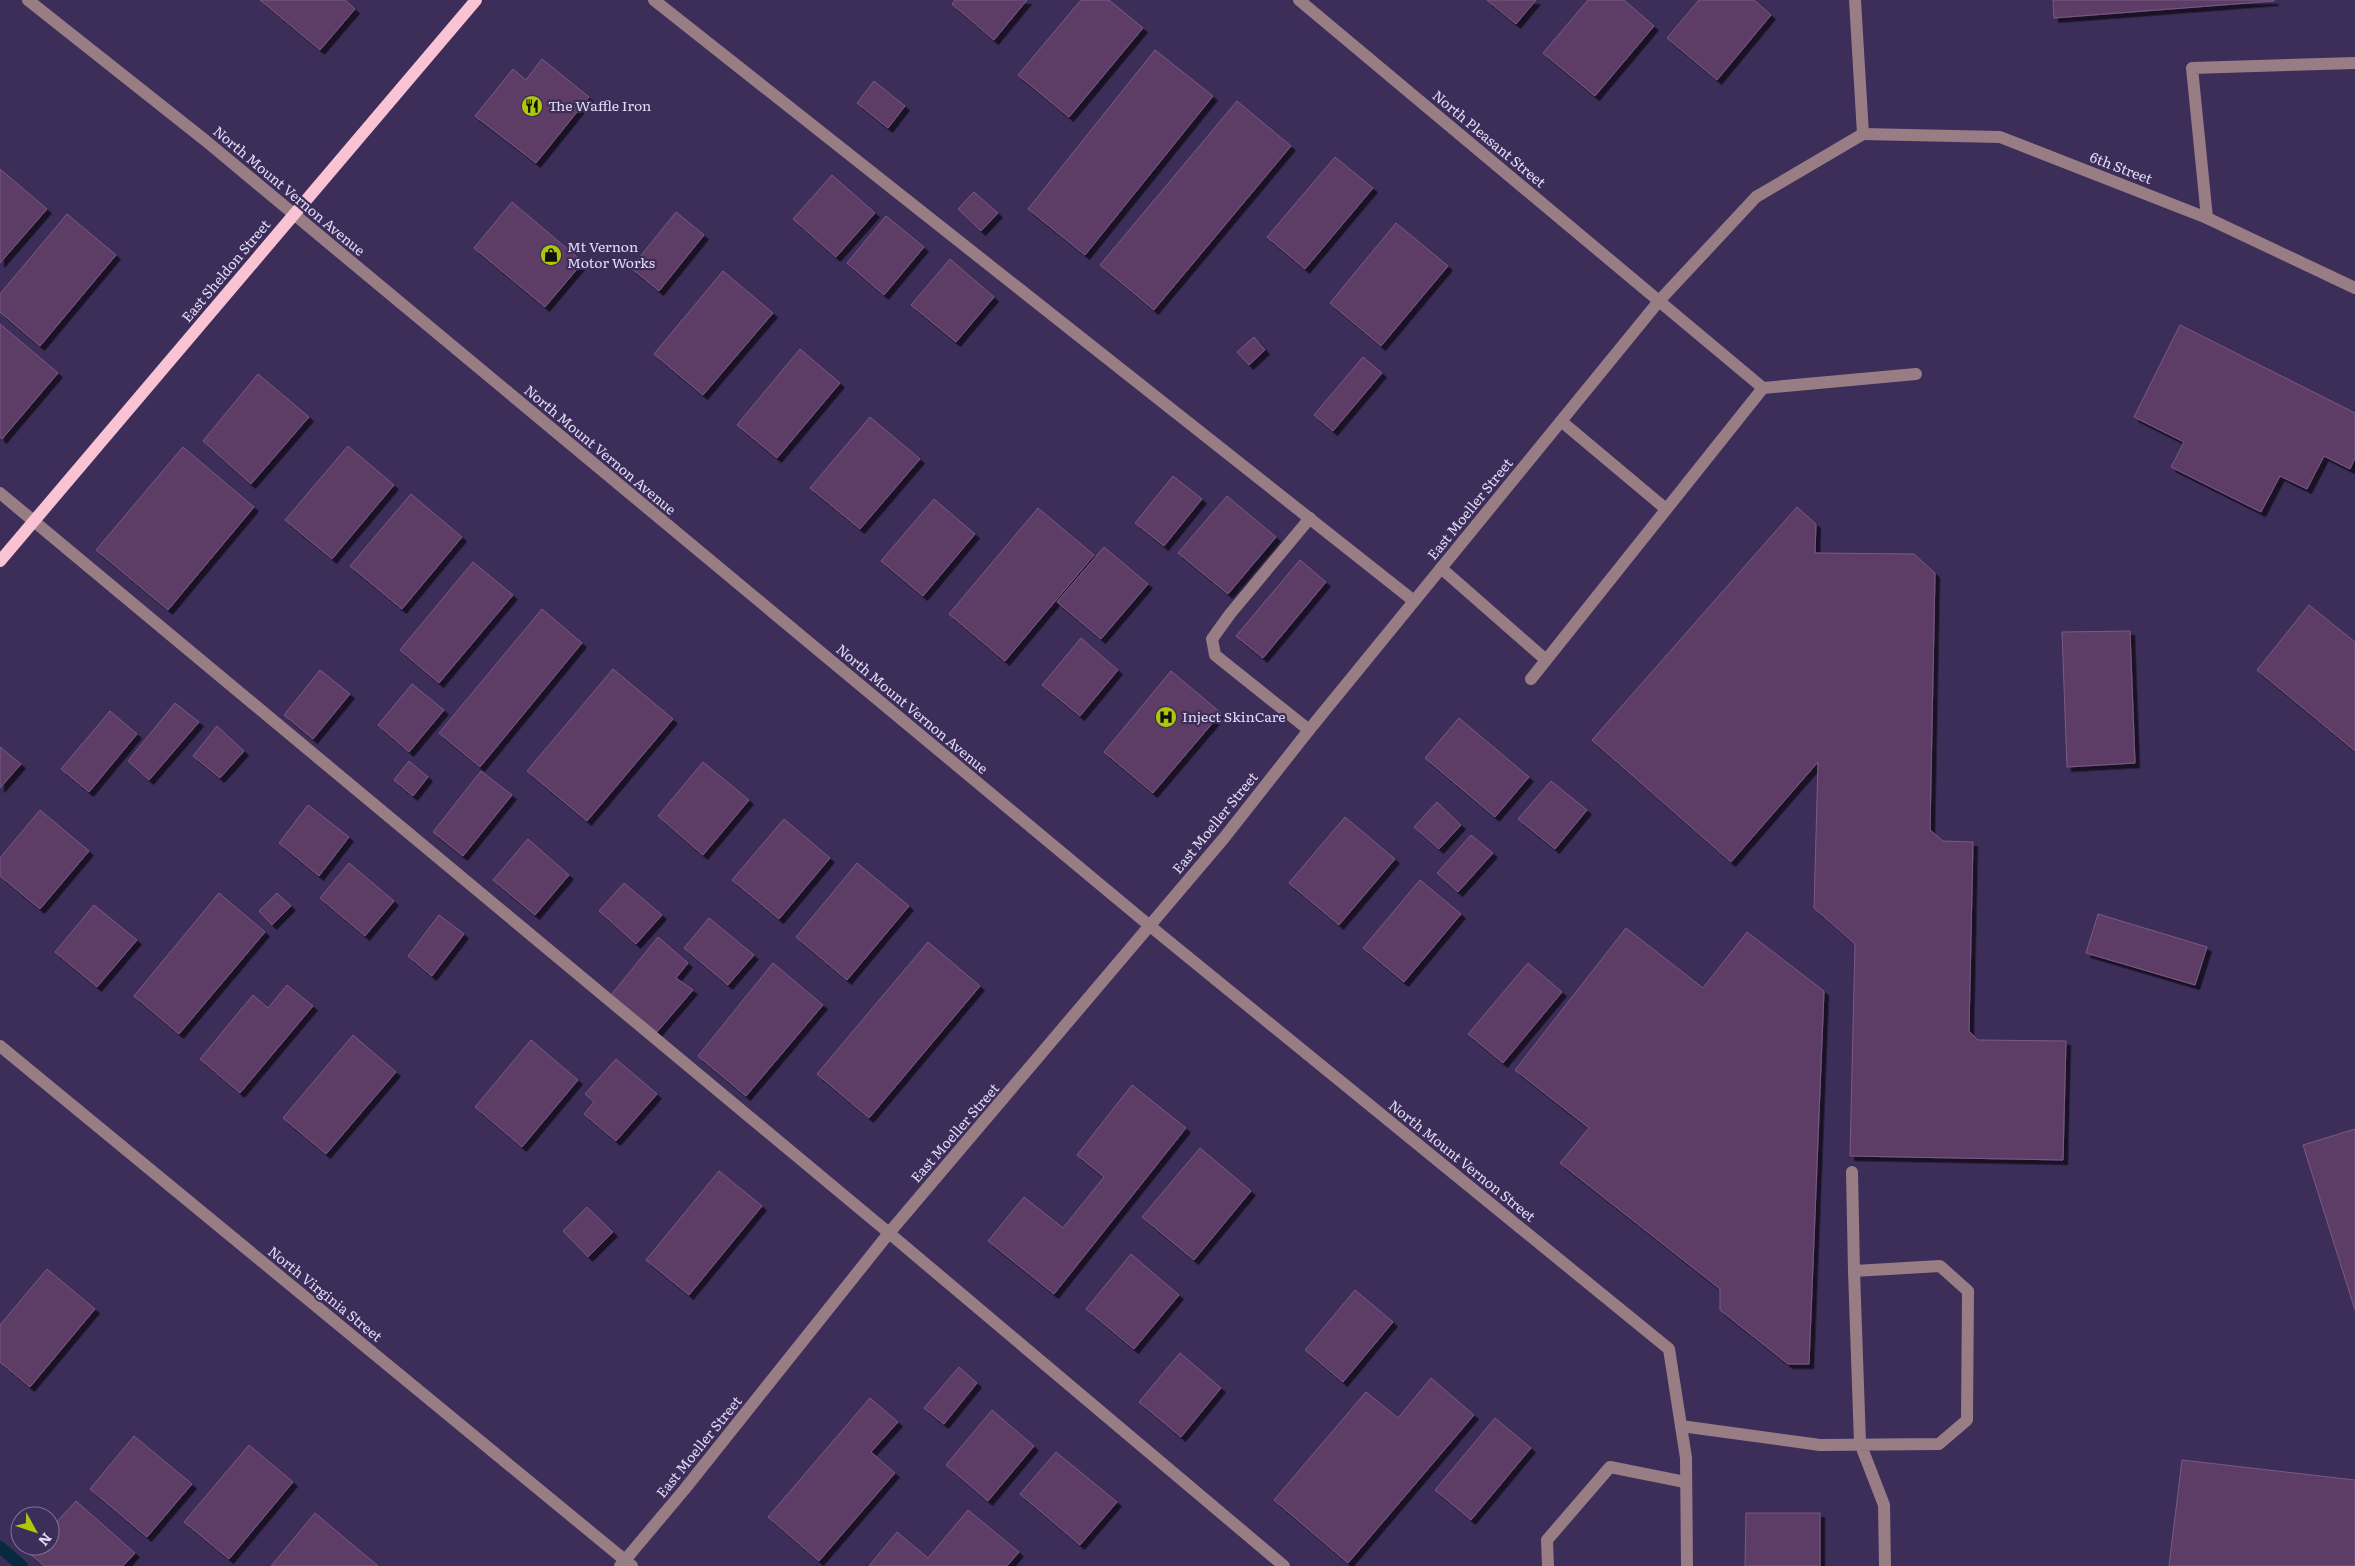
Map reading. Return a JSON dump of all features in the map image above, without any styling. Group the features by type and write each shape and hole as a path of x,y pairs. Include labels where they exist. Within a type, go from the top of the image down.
{"main road":[{"name":"East Sheldon Street","path":"0,561 476,0"}],"street":[{"name":"North Mount Vernon Avenue","path":"28,0 206,141 1150,926"},
{"path":"654,0 1414,601"},
{"name":"North Pleasant Street","path":"1299,0 1763,388"},
{"path":"1855,0 1863,134"},
{"path":"2207,218 2192,68 2355,63"},
{"name":"East Moeller Street","path":"625,1564 890,1232 1224,838 1309,730 1659,301 1756,197 1863,134"},
{"name":"6th Street","path":"1863,134 2000,137 2207,218 2355,288"},
{"path":"1531,679 1763,388 1916,374"},
{"path":"1561,421 1666,509"},
{"path":"0,493 890,1232 1284,1566"},
{"path":"1309,730 1215,655 1212,639 1230,614 1310,518"},
{"path":"1441,568 1546,660"},
{"name":"North Mount Vernon Street","path":"1150,926 1670,1349 1686,1458 1687,1566"},
{"name":"North Virginia Street","path":"0,1046 625,1564"},
{"path":"1852,1172 1860,1443 1884,1505 1885,1566"},
{"path":"1681,1426 1809,1444 1939,1444 1967,1420 1968,1291 1940,1266 1854,1271"},
{"path":"1548,1566 1547,1540 1610,1468 1685,1482"}],"building":[{"path":"260,0 345,0 355,9 320,50"},
{"path":"955,0 1027,0 994,40 952,4"},
{"path":"1081,0 1109,0 1143,28 1069,117 1018,75"},
{"path":"1487,0 1536,0 1516,24"},
{"path":"1588,0 1624,0 1654,26 1595,96 1543,53"},
{"path":"1699,0 1754,0 1771,15 1717,80 1667,38"},
{"path":"2053,0 2274,0 2274,1 2054,18"},
{"path":"1155,50 1213,96 1085,255 1028,209"},
{"name":"The Waffle Iron","path":"542,59 589,97 536,163 475,116 513,69 526,80"},
{"path":"874,81 905,106 888,128 857,103"},
{"path":"1237,101 1291,146 1154,310 1100,265"},
{"path":"1335,157 1373,188 1305,269 1267,237"},
{"path":"0,169 47,209 0,263"},
{"path":"832,175 875,213 836,257 793,219"},
{"path":"974,192 998,213 981,231 958,209"},
{"path":"512,202 583,262 545,307 474,248"},
{"path":"676,212 704,235 659,291 631,268"},
{"path":"67,214 116,255 40,346 0,312 0,294"},
{"path":"886,216 924,247 884,295 847,263"},
{"path":"1396,223 1448,266 1381,346 1330,303"},
{"path":"950,259 994,297 956,342 911,305"},
{"path":"723,271 773,313 703,395 654,354"},
{"path":"0,324 58,373 2,439 0,437"},
{"path":"2180,325 2355,413 2355,458 2350,469 2324,456 2307,489 2280,476 2261,512 2171,467 2184,442 2134,417"},
{"path":"1254,337 1265,350 1249,365 1237,352"},
{"path":"800,349 840,383 777,458 737,425"},
{"path":"1363,357 1382,373 1333,431 1314,415"},
{"path":"258,374 309,417 251,484 203,441"},
{"path":"870,417 920,459 860,529 810,488"},
{"path":"348,446 394,485 332,559 285,520"},
{"path":"183,447 254,507 168,610 96,550"},
{"path":"1173,476 1202,499 1164,546 1135,523"},
{"path":"411,494 462,537 402,609 350,566"},
{"path":"1227,496 1276,537 1228,594 1178,553"},
{"path":"934,499 975,534 923,596 881,561"},
{"path":"1797,507 1816,524 1815,553 1914,554 1935,573 1930,830 1943,841 1973,842 1969,1031 1978,1040 2066,1041 2063,1160 1850,1156 1855,944 1814,908 1818,762 1731,862 1592,740"},
{"path":"1038,508 1094,555 1005,661 949,614"},
{"path":"1104,547 1148,584 1101,639 1057,602"},
{"path":"1300,560 1326,582 1263,658 1236,636"},
{"path":"473,562 513,595 439,683 400,650"},
{"path":"2309,605 2355,642 2355,751 2257,670"},
{"path":"542,609 582,643 480,767 439,733"},
{"path":"2130,631 2135,763 2067,767 2062,632"},
{"path":"1081,638 1118,670 1080,716 1042,685"},
{"path":"613,669 673,719 587,821 527,771"},
{"path":"320,670 350,694 313,739 284,715"},
{"path":"1171,671 1221,713 1153,793 1104,752"},
{"path":"412,684 444,710 409,752 378,725"},
{"path":"175,703 199,722 149,780 128,761"},
{"path":"110,711 137,734 89,792 61,769"},
{"path":"1459,718 1529,777 1495,817 1425,758"},
{"path":"217,726 244,751 220,778 193,756"},
{"path":"0,747 21,764 0,788"},
{"path":"409,761 428,777 413,796 394,780"},
{"path":"703,762 749,800 703,855 658,816"},
{"path":"481,771 512,795 463,856 433,832"},
{"path":"1551,781 1587,810 1555,849 1518,819"},
{"path":"1437,802 1461,825 1439,849 1414,827"},
{"path":"308,805 349,837 319,876 279,843"},
{"path":"40,810 89,851 40,909 0,876 0,858"},
{"path":"1345,817 1395,859 1339,925 1289,883"},
{"path":"784,819 830,858 779,919 732,880"},
{"path":"1471,835 1493,853 1458,892 1437,873"},
{"path":"528,839 569,875 535,915 493,880"},
{"path":"349,863 394,901 365,936 320,898"},
{"path":"857,863 909,906 847,980 796,937"},
{"path":"1420,880 1461,914 1404,982 1363,948"},
{"path":"624,883 662,915 636,944 599,911"},
{"path":"219,893 265,932 179,1034 134,996"},
{"path":"277,893 291,906 272,925 259,911"},
{"path":"94,905 137,940 97,987 55,952"},
{"path":"2098,914 2207,947 2195,985 2086,953"},
{"path":"439,915 464,934 432,976 408,956"},
{"path":"709,918 754,955 728,985 684,948"},
{"path":"1626,928 1703,988 1747,932 1824,991 1809,1364 1788,1364 1720,1310 1720,1289 1560,1163 1589,1128 1515,1070"},
{"path":"658,937 688,963 676,978 693,990 657,1032 611,995"},
{"path":"928,942 980,986 869,1118 817,1074"},
{"path":"773,963 823,1005 746,1096 698,1056"},
{"path":"1528,963 1562,992 1503,1063 1468,1034"},
{"path":"287,985 313,1006 240,1093 200,1059 253,995 268,1008"},
{"path":"353,1035 396,1072 326,1154 283,1118"},
{"path":"531,1040 578,1080 522,1147 475,1107"},
{"path":"616,1059 657,1094 616,1141 584,1114 594,1102 585,1094"},
{"path":"1132,1085 1186,1128 1054,1294 988,1241 1024,1197 1063,1228 1104,1177 1077,1155"},
{"path":"2355,1129 2355,1310 2303,1145"},
{"path":"1200,1148 1251,1191 1194,1260 1142,1217"},
{"path":"719,1171 762,1206 689,1295 646,1260"},
{"path":"587,1207 613,1232 588,1257 563,1231"},
{"path":"1131,1254 1179,1295 1134,1349 1086,1309"},
{"path":"47,1269 95,1309 30,1387 0,1362 0,1325"},
{"path":"1355,1290 1393,1322 1343,1382 1305,1350"},
{"path":"1180,1353 1221,1388 1181,1437 1139,1402"},
{"path":"959,1367 977,1383 944,1424 924,1408"},
{"path":"1431,1378 1474,1415 1348,1563 1274,1500 1366,1392 1398,1418"},
{"path":"870,1398 898,1422 871,1452 895,1473 819,1561 768,1517"},
{"path":"992,1410 1034,1446 988,1501 946,1465"},
{"path":"1495,1418 1531,1448 1471,1520 1435,1490"},
{"path":"134,1436 192,1484 147,1537 90,1489"},
{"path":"249,1445 293,1482 229,1559 184,1522"},
{"path":"1056,1452 1117,1502 1080,1545 1020,1494"},
{"path":"2182,1460 2355,1480 2355,1566 2169,1566"},
{"path":"76,1501 135,1553 123,1566 44,1566 32,1556 60,1556 60,1518"},
{"path":"968,1510 1019,1552 1007,1566 869,1566 897,1532 928,1558"},
{"path":"315,1513 378,1566 271,1566"},
{"path":"1746,1513 1820,1513 1820,1566 1745,1566"}],"waterway":[{"path":"0,1547 22,1566"}],"place":[{"name":"The Waffle Iron","path":"532,106"},
{"name":"Mt Vernon Motor Works","path":"551,255"},
{"name":"Inject SkinCare","path":"1166,717"}]}
